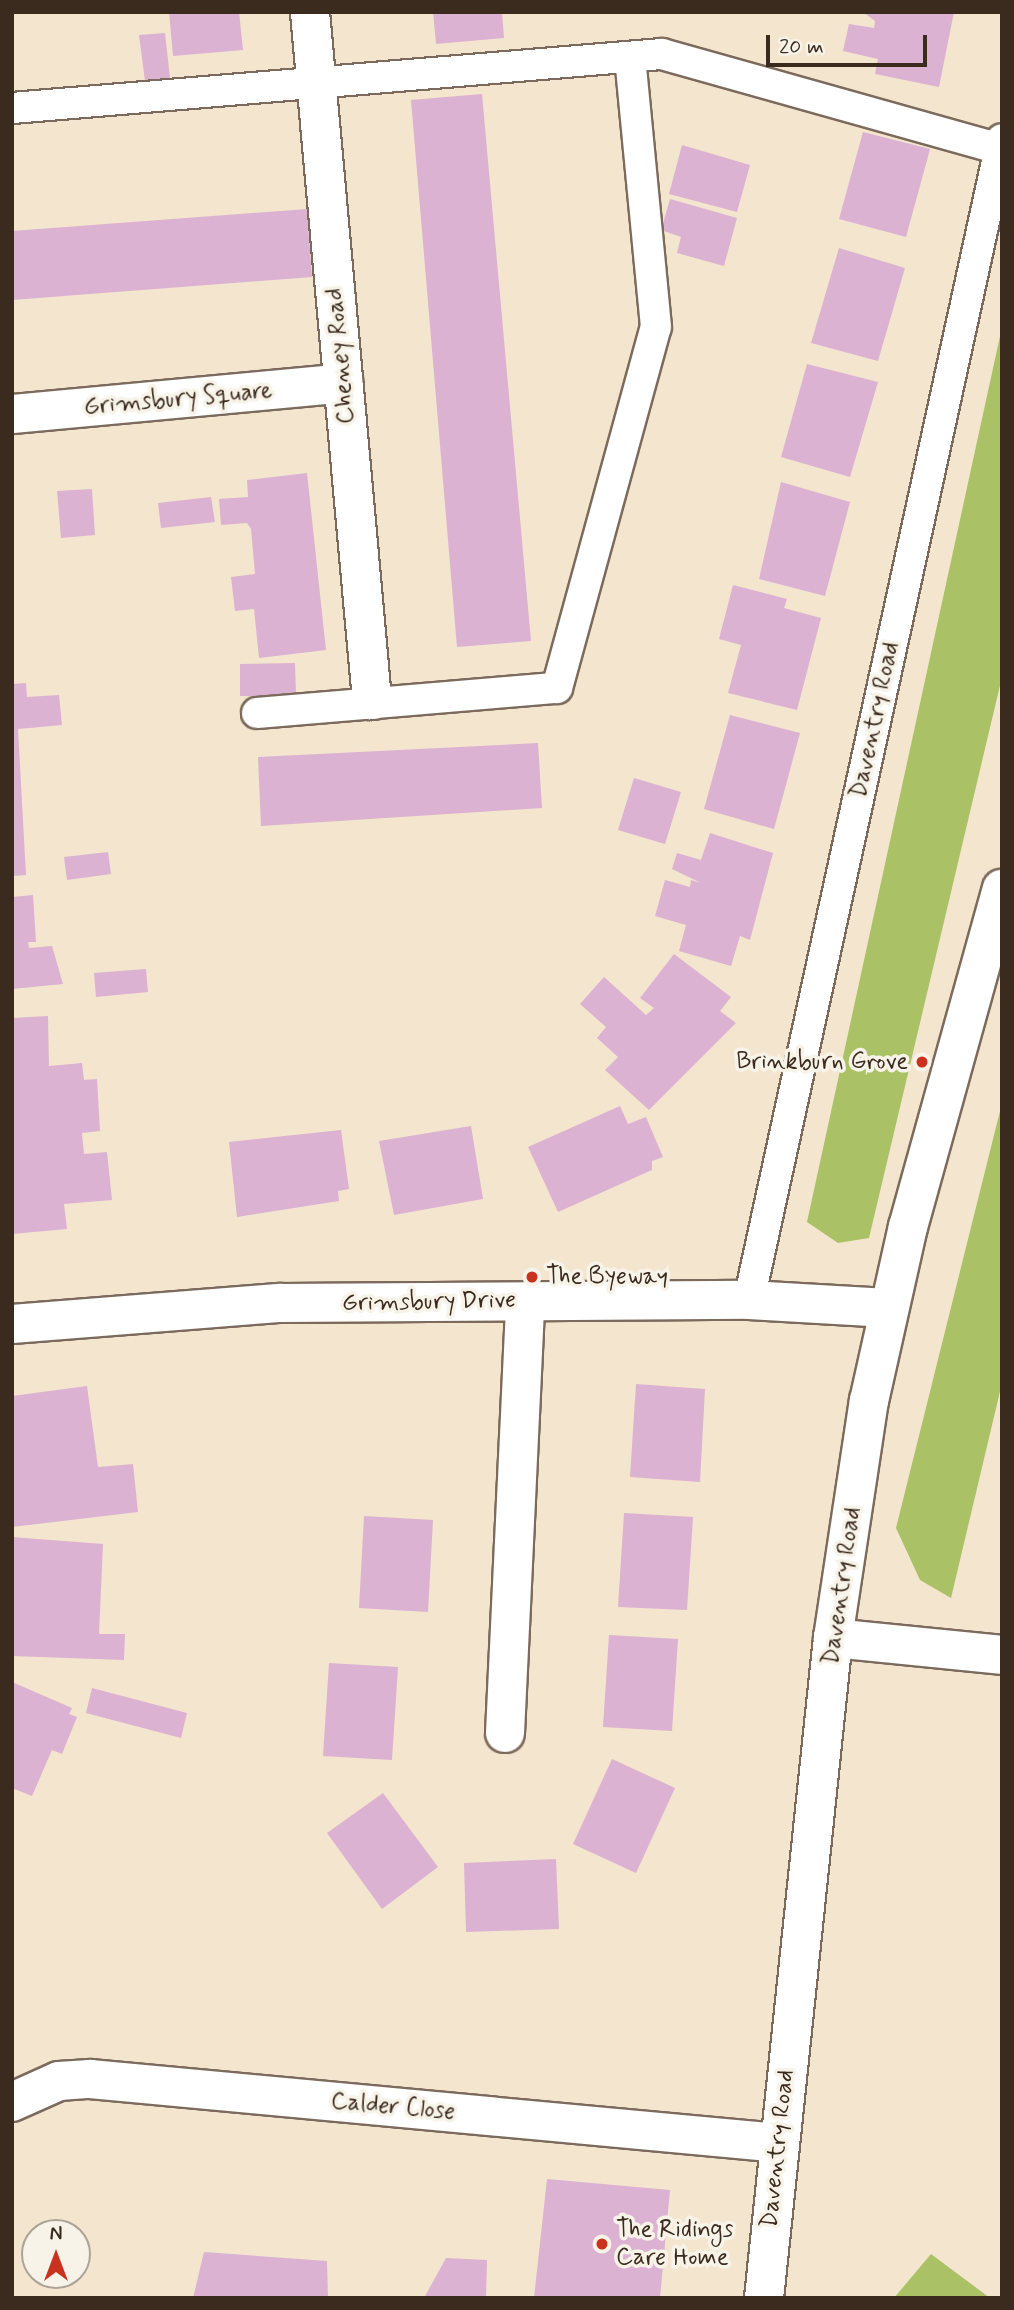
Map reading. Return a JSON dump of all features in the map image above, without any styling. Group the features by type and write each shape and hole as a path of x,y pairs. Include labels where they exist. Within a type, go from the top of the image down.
{"street":[{"name":"Cheney Road","path":"310,12 372,700"},
{"name":"Grimsbury Square","path":"12,414 344,383"},
{"name":"Daventry Road","path":"764,2298 778,2143 833,1638 888,1308 1002,889"},
{"name":"Grimsbury Drive","path":"12,1324 281,1303 749,1300 888,1308"},
{"path":"505,1733 525,1301"},
{"path":"833,1638 1002,1655"},
{"name":"Calder Close","path":"12,2102 60,2081 90,2079 778,2143"}],"lane":[{"path":"12,108 316,78 677,56 1001,144"},
{"path":"257,713 372,700 557,688 656,327 630,58"},
{"name":"Daventry Road","path":"749,1300 1001,144"}],"green space":[{"path":"1002,327 1002,677 869,1238 838,1243 807,1222"},
{"path":"1002,1103 1002,1383 951,1598 920,1580 896,1528"},
{"path":"931,2254 990,2298 894,2298"}],"building":[{"path":"169,12 239,12 243,50 173,56"},
{"path":"433,12 502,12 504,38 436,44"},
{"path":"863,12 954,12 939,87 875,74 878,59 843,51 849,24 874,28 875,21"},
{"path":"165,33 170,78 145,81 139,35"},
{"path":"482,94 531,641 457,647 411,100"},
{"path":"863,132 930,149 906,237 839,219"},
{"path":"682,145 750,165 737,212 669,194"},
{"path":"670,199 737,218 724,266 677,253 681,237 661,230"},
{"path":"307,209 312,277 12,300 12,231"},
{"path":"839,248 905,268 878,361 811,343"},
{"path":"807,364 878,382 850,477 781,457"},
{"path":"307,473 326,650 259,658 254,609 235,611 231,577 255,574 251,529 247,523 221,525 219,499 248,497 247,480"},
{"path":"781,482 850,502 825,596 759,579"},
{"path":"92,489 95,535 61,538 57,491"},
{"path":"211,497 215,522 161,528 158,503"},
{"path":"733,585 787,599 784,608 821,618 797,710 728,693 741,645 719,639"},
{"path":"295,663 296,696 240,696 240,664"},
{"path":"26,683 27,697 59,695 62,725 18,729 26,875 12,876 12,684"},
{"path":"730,715 800,733 774,829 704,809"},
{"path":"538,743 542,808 261,826 258,757"},
{"path":"634,778 681,792 665,844 618,830"},
{"path":"710,833 773,853 750,940 740,936 731,966 679,951 686,925 655,916 665,880 690,887 691,880 701,883 672,869 677,853 701,860"},
{"path":"108,852 111,874 67,880 64,857"},
{"path":"33,895 36,942 28,942 29,948 52,946 63,984 12,989 12,897"},
{"path":"674,954 731,997 720,1011 736,1023 649,1110 605,1070 618,1057 597,1038 606,1027 580,1004 604,977 646,1015 654,1008 640,998"},
{"path":"146,969 148,992 96,997 94,973"},
{"path":"48,1016 49,1066 82,1063 84,1080 97,1079 100,1131 82,1133 84,1154 107,1152 112,1200 64,1204 67,1229 12,1234 12,1018"},
{"path":"620,1106 628,1124 646,1117 663,1157 652,1161 652,1170 558,1212 528,1147"},
{"path":"471,1126 483,1199 394,1215 379,1141"},
{"path":"341,1130 349,1189 338,1191 339,1201 237,1217 229,1142"},
{"path":"636,1384 705,1389 700,1482 630,1477"},
{"path":"87,1386 98,1467 133,1464 138,1512 12,1527 12,1396"},
{"path":"624,1513 693,1517 687,1610 618,1607"},
{"path":"364,1516 433,1520 428,1612 359,1608"},
{"path":"12,1537 103,1544 99,1634 125,1634 124,1660 12,1656"},
{"path":"609,1635 678,1639 672,1731 603,1727"},
{"path":"329,1663 398,1667 392,1760 323,1756"},
{"path":"12,1682 72,1708 69,1714 77,1717 62,1754 52,1750 32,1796 12,1788"},
{"path":"92,1688 187,1713 181,1738 86,1713"},
{"path":"612,1759 675,1788 636,1873 573,1844"},
{"path":"383,1793 438,1867 382,1909 327,1833"},
{"path":"556,1859 559,1929 466,1932 464,1863"},
{"name":"The Ridings Care Home","path":"547,2179 670,2190 660,2298 534,2298"},
{"path":"204,2252 327,2261 328,2298 193,2298"},
{"path":"446,2258 487,2260 486,2298 424,2298"}],"place":[{"name":"Brinkburn Grove","path":"922,1062"},
{"name":"The Byeway","path":"532,1277"},
{"name":"The Ridings Care Home","path":"602,2244"}]}
